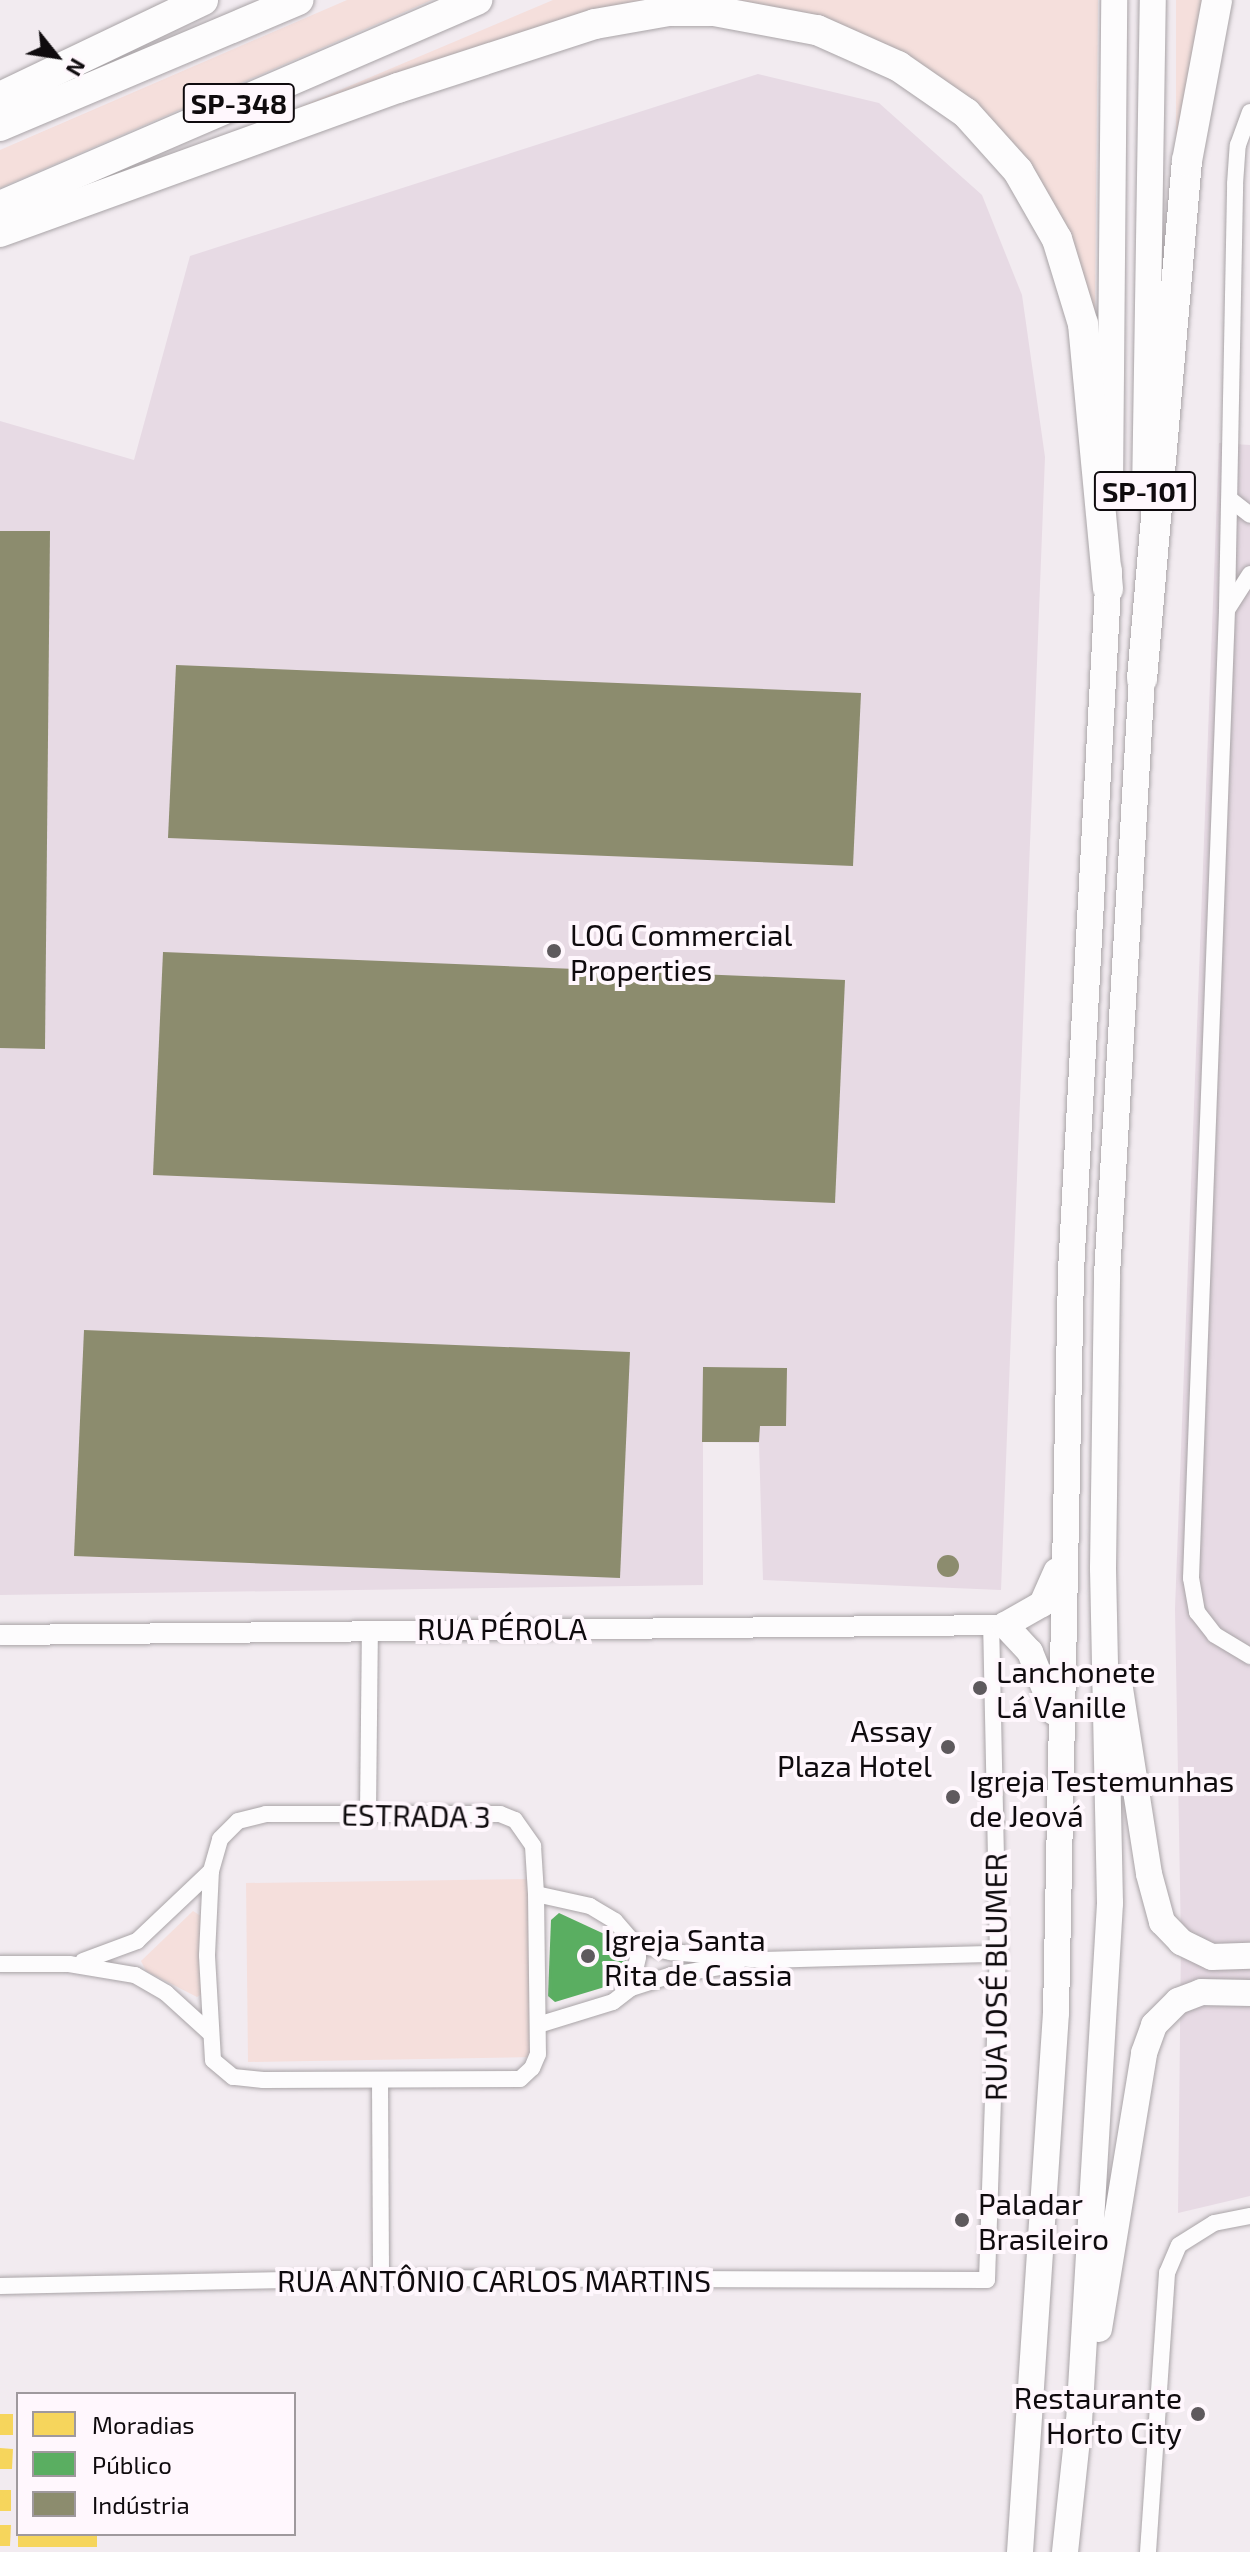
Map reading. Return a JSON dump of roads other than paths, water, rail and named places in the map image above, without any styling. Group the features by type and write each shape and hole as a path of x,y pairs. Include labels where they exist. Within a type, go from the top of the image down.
{"highway":[{"path":"0,97 203,0"},
{"name":"SP-348","path":"0,126 298,0"},
{"name":"SP-348","path":"0,206 477,0"},
{"name":"SP-101","path":"1020,2552 1056,2013 1058,1723 1071,1271 1108,589 1114,0"},
{"name":"SP-101","path":"1065,2552 1079,2422 1110,1903 1103,1568 1107,1275 1142,679 1153,0"},
{"path":"1142,679 1187,161 1217,0"},
{"path":"0,232 398,88 595,24 669,11 714,11 817,30 898,66 966,113 1018,171 1045,216 1073,279 1083,324 1108,589"},
{"path":"1058,1723 1030,1652 998,1626 1042,1604 1057,1569 1062,1540"},
{"path":"1103,1568 1149,1874 1162,1922 1181,1942 1212,1957 1250,1956"},
{"path":"1079,2422 1113,2259 1144,2053 1154,2025 1178,2001 1201,1992 1250,1993"}],"street":[{"path":"1248,1654 1215,1635 1197,1612 1191,1578 1231,500 1235,184 1238,145 1250,112"},
{"path":"1231,500 1250,515"},
{"path":"1227,610 1250,574"},
{"name":"RUA PÉROLA","path":"0,1635 370,1629 998,1626"},
{"name":"RUA JOSÉ BLUMER","path":"987,2280 998,1954 998,1626"},
{"path":"368,1813 370,1629"},
{"name":"ESTRADA 3","path":"368,1813 500,1814 515,1820 533,1846 538,2054 520,2079 233,2077 213,2060 209,2032 211,1871 220,1839 238,1821 266,1814 368,1813"},
{"path":"69,1964 121,1951 137,1941 211,1871"},
{"path":"536,1894 604,1912 635,1944 638,1957 631,1988"},
{"path":"135,1975 132,1959 137,1941"},
{"path":"635,1944 762,1960"},
{"path":"538,2025 613,2002 631,1988 672,1975 762,1960 998,1954"},
{"path":"0,1964 69,1964 135,1975 166,1993 209,2032"},
{"path":"380,2080 381,2278"},
{"path":"1148,2552 1167,2273 1179,2245 1214,2223 1250,2216"},
{"name":"RUA ANTÔNIO CARLOS MARTINS","path":"0,2286 381,2278 987,2280"}],"place":[{"name":"LOG Commercial Properties","path":"554,951"},
{"name":"Lanchonete Lá Vanille","path":"980,1688"},
{"name":"Assay Plaza Hotel","path":"948,1747"},
{"name":"Igreja Testemunhas de Jeová","path":"953,1797"},
{"name":"Igreja Santa Rita de Cassia","path":"588,1956"},
{"name":"Paladar Brasileiro","path":"962,2220"},
{"name":"Restaurante Horto City","path":"1198,2414"}]}
